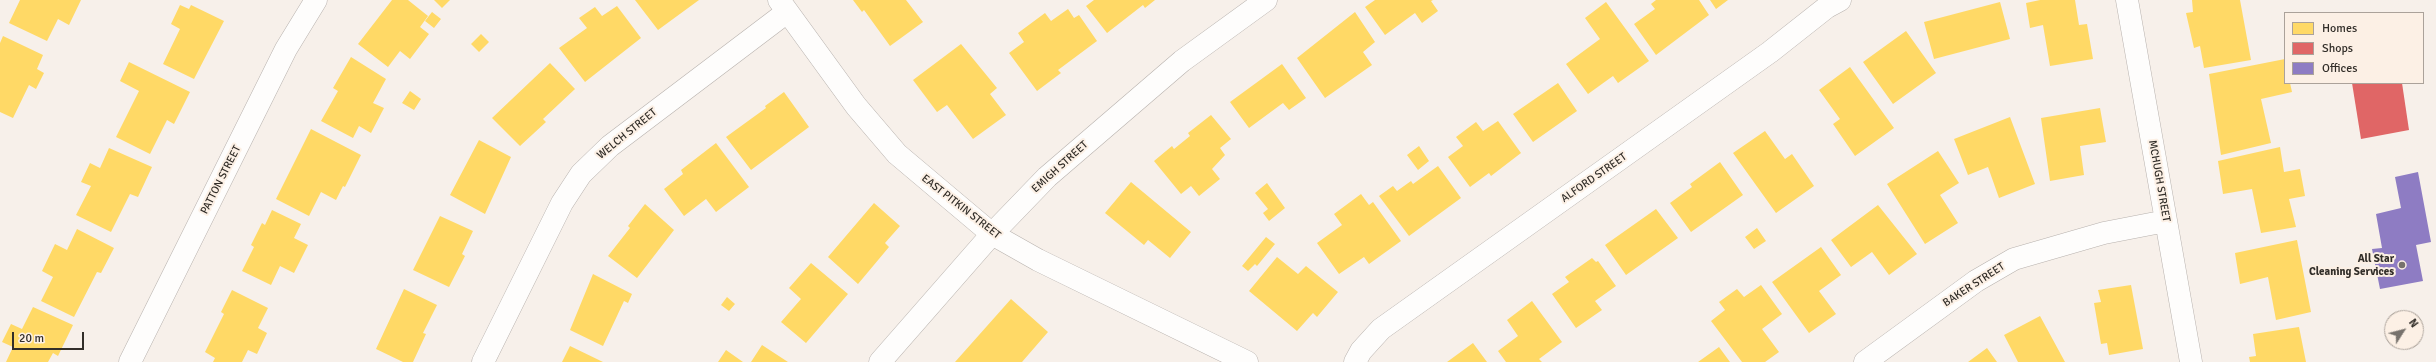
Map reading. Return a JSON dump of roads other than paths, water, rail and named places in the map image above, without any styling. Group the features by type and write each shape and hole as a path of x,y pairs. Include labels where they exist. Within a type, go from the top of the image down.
{"street":[{"name":"PATTON STREET","path":"130,362 286,49 316,0"},
{"name":"EMIGH STREET","path":"880,362 992,234 1047,177 1182,61 1266,0"},
{"name":"ALFORD STREET","path":"1355,362 1362,351 1381,329 1770,52 1821,12 1840,0"},
{"name":"MCHUGH STREET","path":"2127,0 2191,362"},
{"name":"EAST PITKIN STREET","path":"783,6 856,106 897,154 945,197 992,234 1038,260 1247,362"},
{"name":"WELCH STREET","path":"483,362 562,203 581,174 610,146 783,6"},
{"name":"BAKER STREET","path":"1865,362 1976,281 2014,259 2104,233 2166,221"}],"place":[{"name":"All Star Cleaning Services","path":"2402,265"}]}
